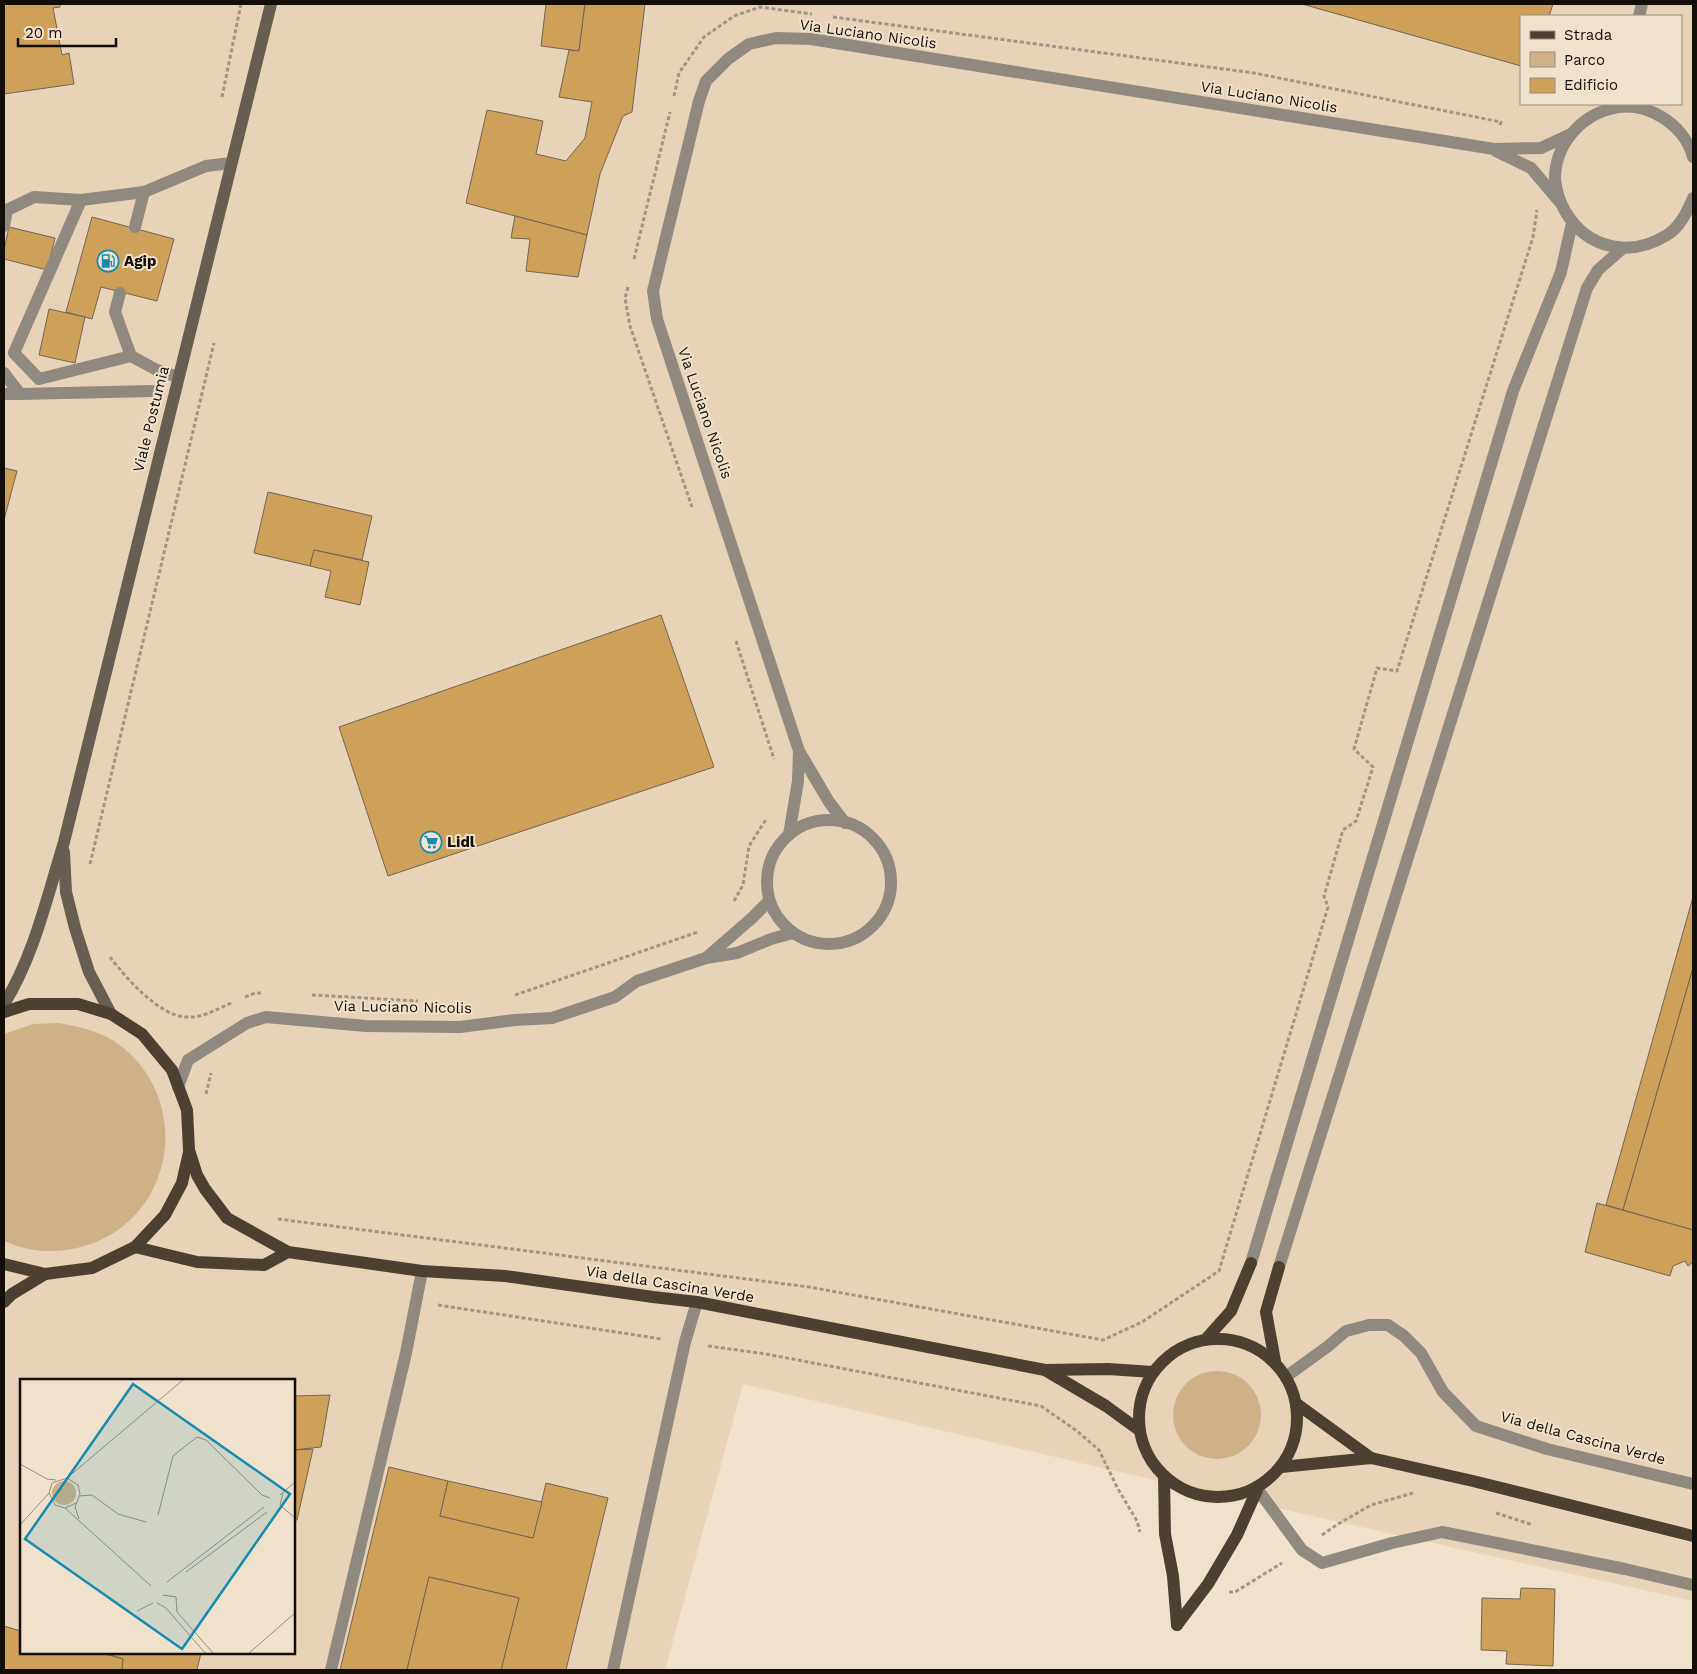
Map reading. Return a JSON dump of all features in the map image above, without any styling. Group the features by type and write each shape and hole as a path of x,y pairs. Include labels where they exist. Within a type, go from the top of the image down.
{"main road":[{"name":"Viale Postumia","path":"4,1004 15,986 36,932 64,842 271,4"},
{"name":"Viale Postumia","path":"64,842 66,892 75,928 89,972 111,1014"},
{"path":"4,1012 28,1004 78,1004 111,1014 142,1034 172,1070 187,1110 189,1150 182,1183 165,1216 135,1247 92,1268 45,1274 4,1264"},
{"path":"189,1150 205,1190 227,1218 288,1252"},
{"path":"135,1247 196,1262 264,1266 288,1252"},
{"name":"Via della Cascina Verde","path":"288,1252 422,1271 505,1276 697,1302 1045,1370"},
{"path":"1206,1339 1231,1311 1251,1264"},
{"path":"1275,1361 1266,1312 1279,1267"},
{"path":"4,1302 12,1294 45,1274"},
{"path":"1206,1339 1231,1339 1254,1346 1275,1361 1292,1386 1297,1404 1298,1426 1292,1448 1281,1467 1257,1488 1227,1497 1204,1496 1182,1489 1164,1476 1152,1463 1144,1447 1139,1430 1139,1410 1144,1390 1154,1372 1168,1356 1186,1345 1206,1339"},
{"path":"1045,1370 1108,1369 1154,1372"},
{"path":"1045,1370 1106,1406 1139,1430"},
{"path":"1297,1404 1371,1458"},
{"path":"1281,1467 1371,1458 1473,1481 1693,1536"},
{"path":"1164,1476 1164,1534 1173,1576 1177,1625 1218,1568 1237,1535 1257,1488"}],"street":[{"name":"Via Luciano Nicolis","path":"845,823 828,802 799,751 657,320 653,290 701,95 706,81 728,59 749,44 776,38 811,40 1494,149 1542,148 1570,134"},
{"path":"1600,105 1589,118 1570,134 1559,155 1555,179 1560,202 1572,223 1587,236 1604,244 1623,248 1647,245 1669,234 1685,216 1693,198"},
{"path":"1663,105 1691,147 1693,157"},
{"path":"1589,118 1611,108 1635,107 1658,114 1677,128 1693,136"},
{"name":"Via Luciano Nicolis","path":"1494,149 1530,168 1560,202"},
{"path":"4,226 7,210 34,197 81,200 144,192 206,166 231,163"},
{"path":"135,227 144,192"},
{"path":"81,200 14,354 39,378 131,356"},
{"path":"1251,1264 1513,392 1561,272 1572,223"},
{"path":"1279,1267 1588,288 1598,270 1623,248"},
{"path":"120,294 115,312 131,356 157,370 178,377"},
{"path":"4,373 20,394"},
{"path":"4,394 153,391"},
{"name":"Via Luciano Nicolis","path":"790,835 798,781 799,751"},
{"name":"Via Luciano Nicolis","path":"836,820 845,823 856,826 873,837 885,854 891,874 890,894 883,914 870,929 852,940 832,944 812,942 793,934 778,919 769,901 767,880 771,860 781,842 797,829 816,821 836,820"},
{"name":"Via Luciano Nicolis","path":"706,958 769,901"},
{"name":"Via Luciano Nicolis","path":"178,1088 188,1060 246,1023 266,1016 366,1026 460,1027 515,1020 552,1018 615,997 637,981 706,958 737,954 771,939 793,934"},
{"path":"330,1670 406,1352 422,1271"},
{"path":"613,1670 685,1342 697,1302"},
{"name":"Via della Cascina Verde","path":"1286,1376 1346,1331 1369,1325 1388,1325 1404,1336 1421,1353 1442,1392 1476,1426 1547,1448 1693,1484"},
{"path":"1257,1488 1302,1550 1322,1563 1392,1543 1442,1532 1626,1568 1693,1585"}],"path":[{"path":"673,101 680,73 704,37 734,16 760,7 820,15"},
{"path":"830,16 1254,74 1501,122 1494,149"},
{"path":"633,266 670,110"},
{"path":"271,1218 809,1287 1103,1340 1142,1322 1219,1271 1328,907 1324,896 1343,830 1356,821 1373,767 1354,750 1377,668 1397,670 1533,236 1537,210 1532,203"},
{"path":"629,282 626,298 630,326 693,511"},
{"path":"90,873 92,854 216,334"},
{"path":"736,640 776,767"},
{"path":"732,906 743,885 749,846 769,816"},
{"path":"513,996 697,933 705,928"},
{"path":"108,954 124,976 145,997 166,1011 184,1017 206,1015 236,1001"},
{"path":"243,998 255,993 264,993"},
{"path":"310,995 427,1001"},
{"path":"206,1097 210,1075 215,1067"},
{"path":"416,1302 766,1354 1041,1406 1077,1431 1099,1450 1136,1521 1142,1539"}],"shaded area":[{"path":"4,4 1693,4 1693,1601 1227,1497 743,1384 665,1670 4,1670"}],"green space":[{"path":"58,1023 103,1035 127,1051 148,1076 161,1104 165,1133 162,1163 152,1191 135,1215 111,1234 81,1247 62,1251 42,1251 23,1248 4,1241 4,1034 33,1024"},
{"path":"1217,1371 1234,1375 1248,1384 1257,1398 1261,1415 1257,1432 1248,1446 1234,1455 1217,1459 1200,1455 1186,1446 1177,1432 1173,1415 1177,1398 1186,1384 1200,1375"}],"building":[{"path":"4,4 60,4 60,7 53,8 62,55 69,53 74,84 4,94"},
{"path":"546,4 585,4 579,51 541,46"},
{"path":"585,4 645,4 632,112 623,116 600,174 587,235 466,203 487,110 543,121 536,154 566,161 585,138 592,102 559,97 569,50 579,51"},
{"path":"1302,4 1553,4 1549,15 1520,15 1520,66"},
{"path":"515,216 587,235 578,277 526,271 530,239 511,238"},
{"path":"92,217 174,239 157,301 101,287 92,319 66,312"},
{"path":"9,227 55,238 47,270 4,259"},
{"path":"49,309 85,317 75,363 39,355"},
{"path":"4,468 17,471 4,520"},
{"path":"268,492 372,516 362,560 314,550 310,566 254,553"},
{"path":"314,550 369,562 360,605 325,597 331,571 310,566"},
{"path":"661,615 714,767 388,876 339,727"},
{"path":"1693,897 1693,968 1623,1210 1606,1205"},
{"path":"1693,968 1693,1230 1623,1210"},
{"path":"1597,1203 1693,1230 1693,1262 1688,1266 1685,1261 1673,1266 1670,1276 1585,1252"},
{"path":"330,1395 321,1447 295,1450 295,1396"},
{"path":"313,1449 297,1520 295,1520 295,1450"},
{"path":"389,1467 448,1481 440,1516 533,1538 546,1483 608,1498 566,1670 501,1670 519,1598 429,1577 407,1670 340,1670"},
{"path":"448,1481 542,1502 533,1538 440,1516"},
{"path":"429,1577 519,1598 501,1670 407,1670"},
{"path":"1521,1588 1555,1589 1553,1666 1506,1664 1507,1651 1481,1650 1482,1598 1520,1599"},
{"path":"4,1626 20,1631 20,1654 106,1654 123,1659 122,1670 4,1670"},
{"path":"108,1654 201,1654 197,1670 122,1670 123,1659"}],"place":[{"name":"Agip","path":"108,261"},
{"name":"Lidl","path":"431,842"}]}
